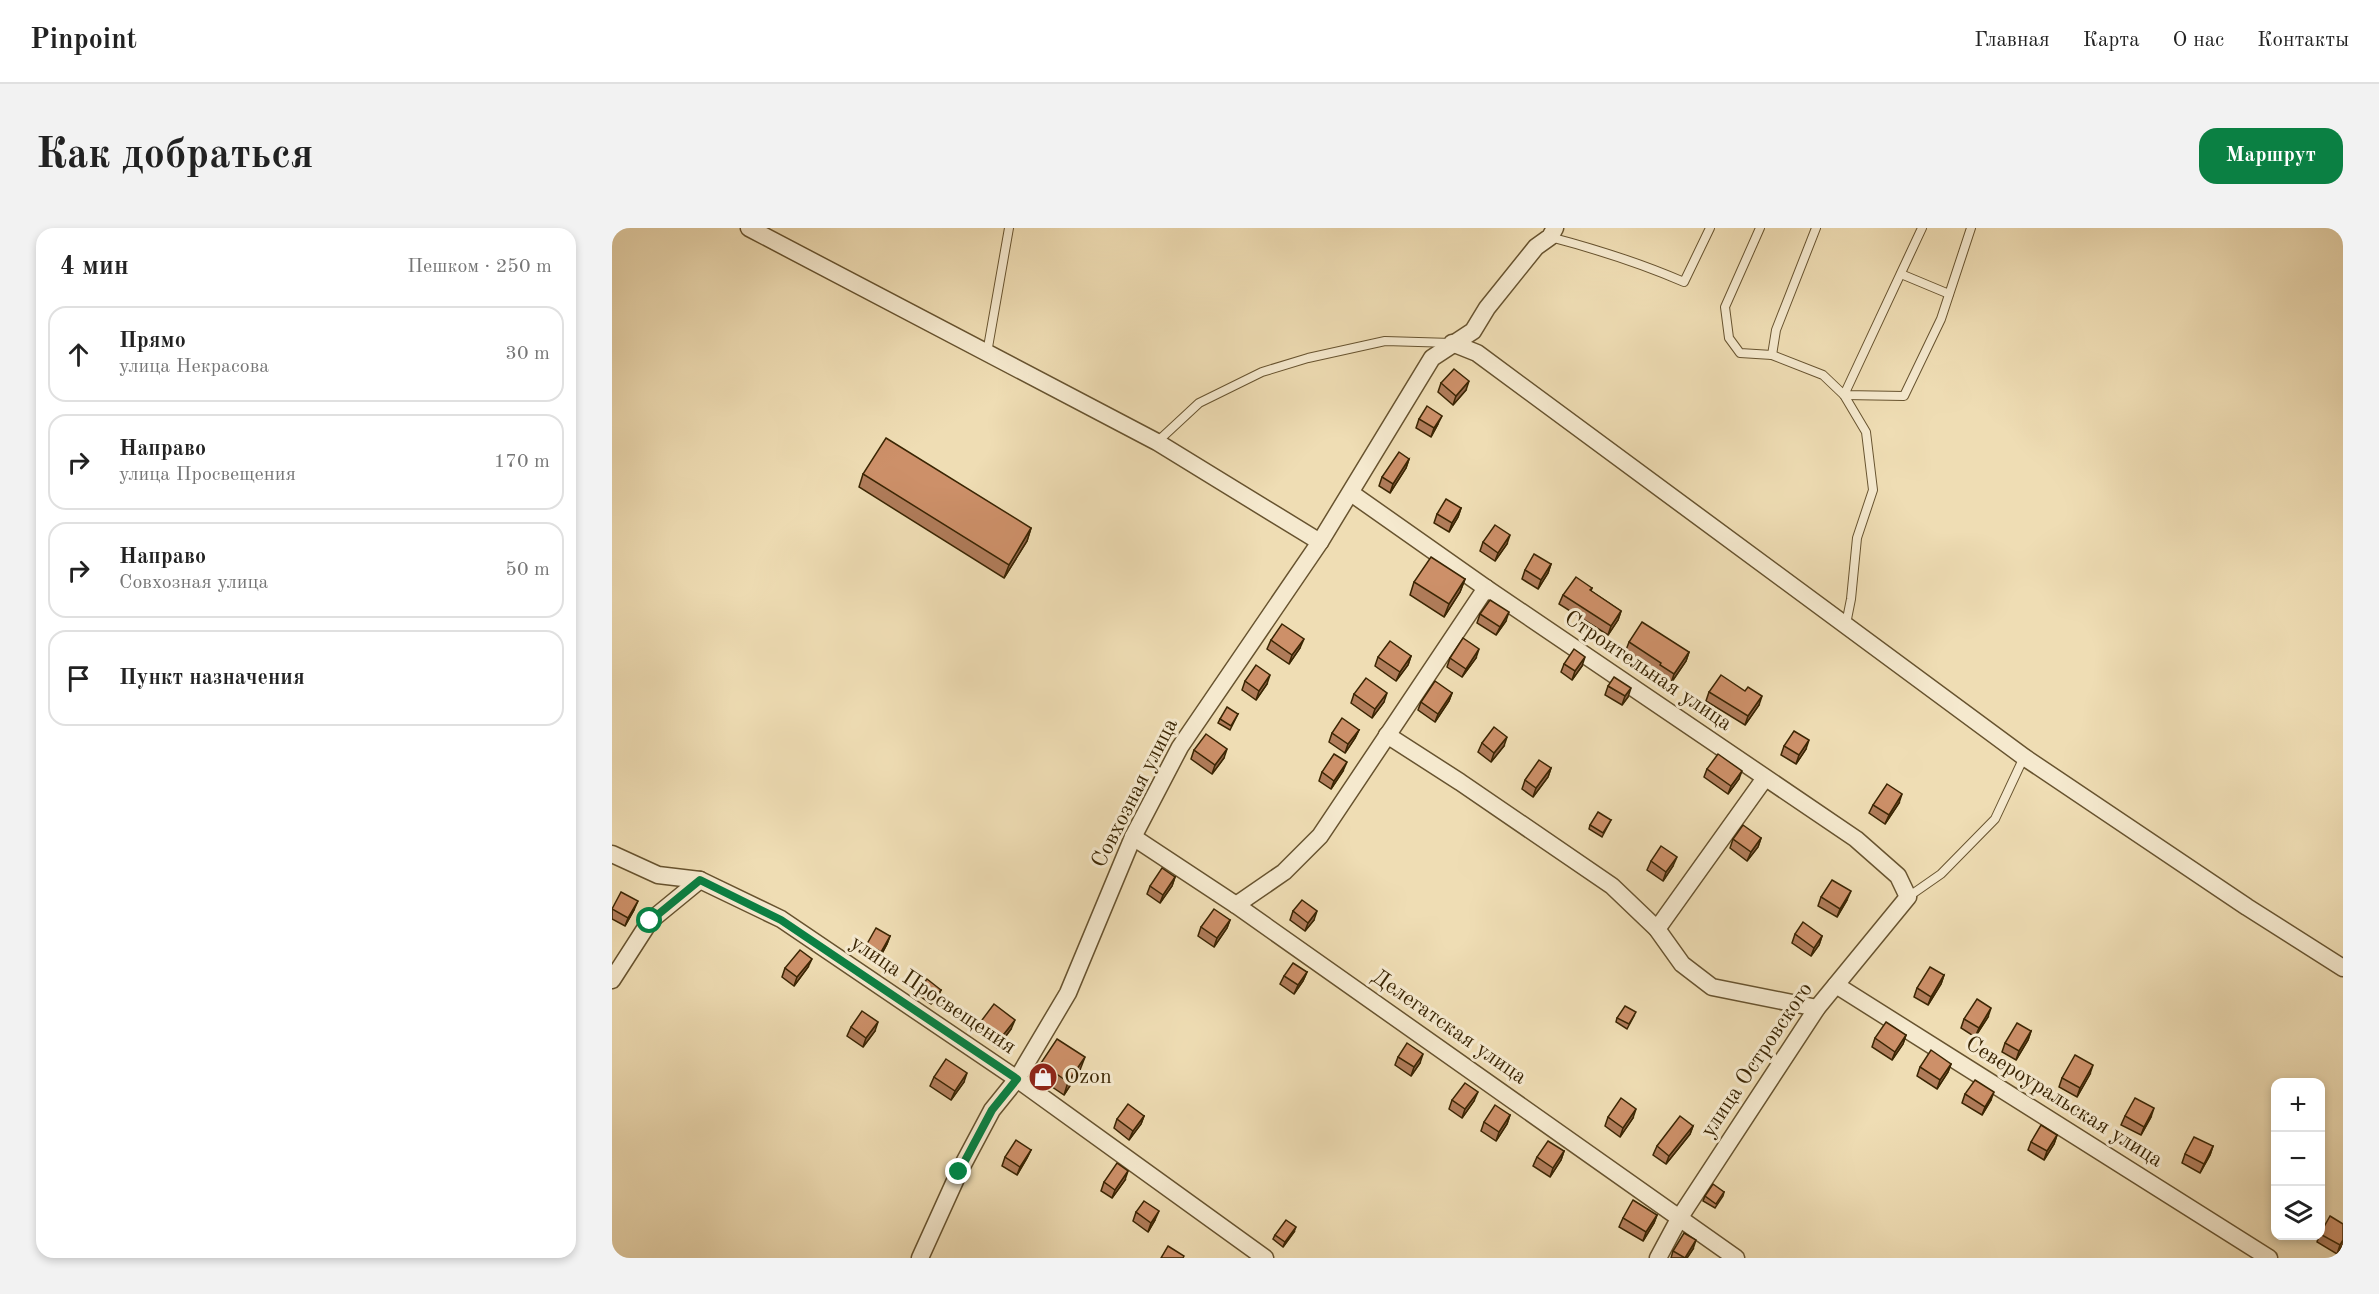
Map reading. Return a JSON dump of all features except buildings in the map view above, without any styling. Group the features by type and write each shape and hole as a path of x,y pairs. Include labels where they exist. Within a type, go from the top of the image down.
{"street":[{"path":"749,228 1157,442 1320,542"},
{"name":"Совхозная улица","path":"920,1258 959,1172 992,1110 1017,1079 1068,993 1133,837 1180,747 1320,542 1432,358 1473,331 1487,308 1529,255 1553,232"},
{"path":"1452,343 1478,353 2024,757 2247,907 2343,968"},
{"name":"Строительная улица","path":"1351,494 1856,838 1898,876 1908,897"},
{"path":"1236,905 1284,872 1320,836 1486,588"},
{"path":"1387,735 1460,782 1611,886 1657,929 1682,964 1712,987 1817,1008"},
{"path":"1657,929 1765,778"},
{"name":"Делегатская улица","path":"1133,837 1236,905 1736,1258"},
{"name":"улица Просвещения","path":"612,854 658,876 700,880 781,920 1017,1079 1265,1258"},
{"path":"612,980 650,921 700,880"},
{"name":"улица Островского","path":"1658,1258 1680,1217 1817,1008 1908,897"},
{"name":"Североуральская улица","path":"1836,985 2269,1258"}],"lane":[{"path":"987,353 1009,228"},
{"path":"1553,232 1637,262 1684,282 1710,228"},
{"path":"1760,228 1725,307 1729,338 1740,353 1772,355 1824,375 1844,395 1866,432 1873,490 1857,538 1846,624"},
{"path":"1772,355 1776,330 1816,228"},
{"path":"1844,395 1922,228"},
{"path":"1844,395 1904,396 1941,319 1971,228"},
{"path":"1901,274 1949,294"},
{"path":"1157,442 1198,403 1262,372 1308,358 1385,341 1452,343"},
{"path":"1908,897 1941,874 1995,819 2024,757"}],"place":[{"name":"Ozon","path":"1043,1077"}],"route":[{"path":"650,921 700,880 781,920 1017,1079 992,1110 959,1172"}]}
